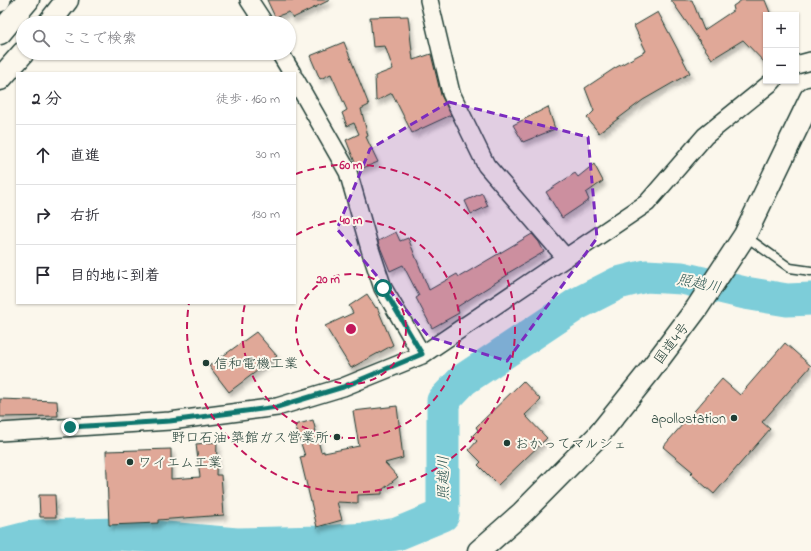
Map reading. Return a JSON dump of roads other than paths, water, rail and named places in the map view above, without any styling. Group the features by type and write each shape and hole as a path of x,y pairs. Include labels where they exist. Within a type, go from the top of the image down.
{"highway":[{"path":"0,33 28,0"},
{"path":"54,16 67,0"},
{"path":"0,79 17,60"},
{"name":"国道4号","path":"479,551 522,513 597,437 649,372 697,308 742,240 811,98"}],"street":[{"path":"249,0 259,16"},
{"path":"429,0 451,93 486,165 566,258"},
{"path":"284,60 291,72"},
{"path":"799,64 811,61"},
{"path":"296,81 348,172 383,288 422,354"},
{"path":"0,432 170,421 277,407 343,387 422,354 647,203 705,136 769,84"}],"lane":[{"path":"742,240 790,268 811,271"}],"waterway":[{"name":"照越川","path":"0,545 35,536 119,534 237,544 320,542 367,539 397,534 443,515 443,401 463,380 577,304 618,283 646,276 682,278 745,293 787,300 811,299"}],"place":[{"name":"信和電機工業","path":"206,363"},
{"name":"apollostation","path":"734,418"},
{"name":"野口石油 築館ガス営業所","path":"337,437"},
{"name":"おかってマルシェ","path":"507,443"},
{"name":"ワイエム工業","path":"130,462"}]}
